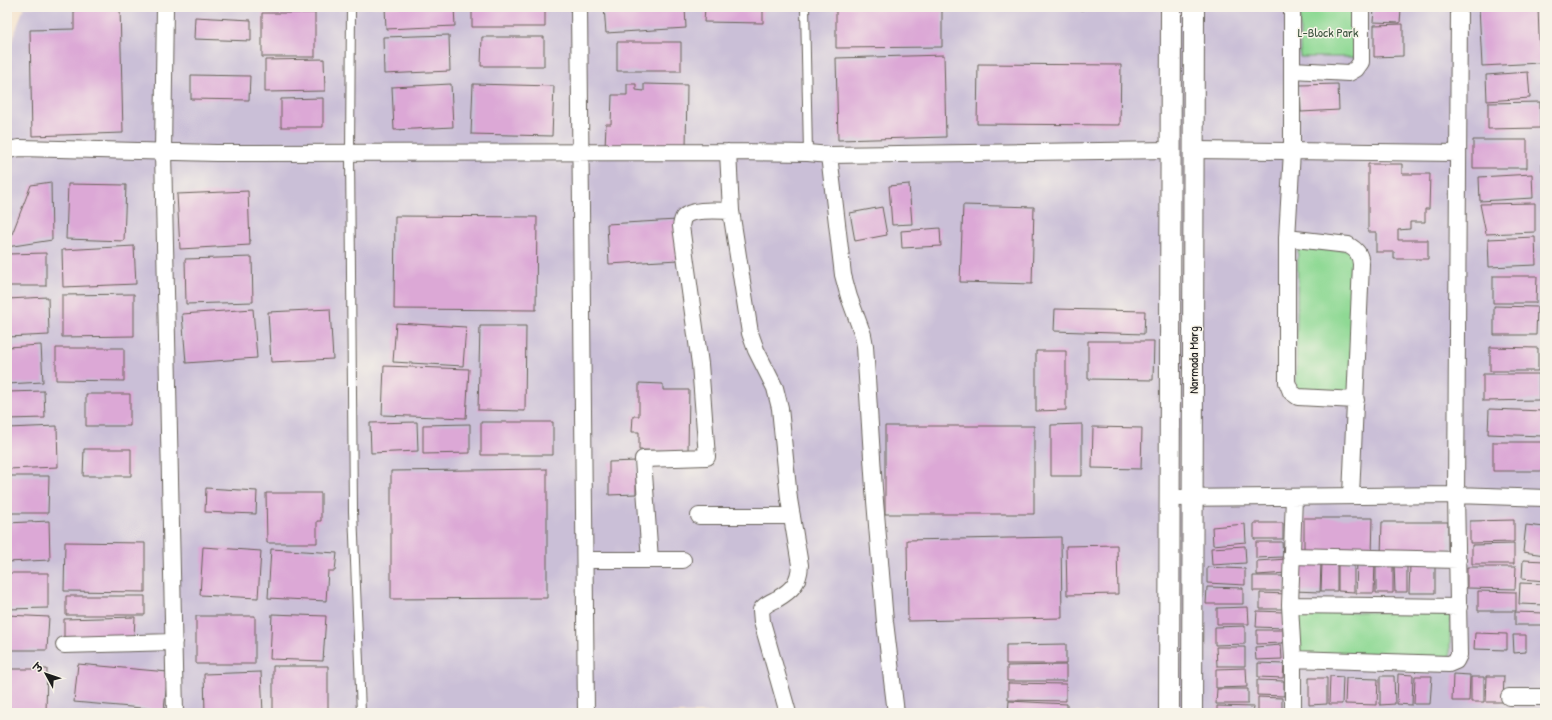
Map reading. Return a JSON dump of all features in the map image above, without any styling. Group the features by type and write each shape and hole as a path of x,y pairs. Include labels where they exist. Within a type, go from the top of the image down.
{"street":[{"path":"166,7 163,151 175,713"},
{"path":"579,7 586,713"},
{"name":"Narmada Marg","path":"1169,713 1171,7"},
{"name":"Narmada Marg","path":"1192,713 1194,7"},
{"path":"1292,7 1292,151 1287,238 1288,382 1291,392 1298,397 1356,400"},
{"path":"1292,70 1349,73 1356,69 1360,62 1361,7"},
{"path":"1294,659 1449,664 1456,662 1459,655 1456,495 1459,7"},
{"path":"7,150 20,148 350,154 728,152 808,153 829,155 1171,150"},
{"path":"1194,150 1457,153"},
{"path":"728,152 731,211 750,333 756,350 775,388 780,408 792,516 800,565 800,575 790,590 766,604 762,610 762,622 788,713"},
{"path":"829,155 843,275 849,297 863,335 865,346 874,489 885,622 896,713"},
{"path":"650,560 643,459 707,457 700,364 681,226 683,218 690,213 698,211 731,211"},
{"path":"1287,238 1348,245 1355,249 1360,255 1361,264 1356,400 1351,496"},
{"path":"1170,498 1456,495 1545,498"},
{"path":"1293,713 1294,659 1290,606 1294,497"},
{"path":"699,516 792,516"},
{"path":"1291,556 1458,560"},
{"path":"585,560 683,560"},
{"path":"1290,606 1459,607"},
{"path":"64,645 174,642"},
{"path":"1509,697 1545,697"}],"lane":[{"path":"351,7 350,154 353,511 361,713"},
{"path":"805,7 808,153"}],"shaded area":[{"path":"24,7 1545,7 1545,713 7,713 7,56"}],"green space":[{"name":"L-Block Park","path":"1300,7 1355,7 1355,57 1300,57"},
{"path":"1298,249 1353,250 1350,393 1296,392"},
{"path":"1298,612 1450,612 1450,657 1298,658"}],"building":[{"path":"74,7 120,7 123,133 32,136 30,30 74,29"},
{"path":"385,7 454,7 455,26 386,29"},
{"path":"472,7 545,7 545,27 472,27"},
{"path":"604,7 685,7 686,28 606,33"},
{"path":"705,7 763,7 763,23 704,22"},
{"path":"836,7 942,7 942,47 836,48"},
{"path":"1062,7 1083,7 1083,10 1062,9"},
{"path":"1479,7 1538,7 1540,63 1482,66"},
{"path":"1374,9 1401,10 1400,23 1373,22"},
{"path":"262,13 315,13 315,57 262,57"},
{"path":"195,17 251,20 251,41 194,39"},
{"path":"1403,24 1403,56 1374,57 1374,25"},
{"path":"449,35 450,71 384,74 383,37"},
{"path":"482,37 544,37 544,66 481,66"},
{"path":"617,42 681,42 681,71 617,71"},
{"path":"944,55 946,137 838,140 836,58"},
{"path":"324,59 325,91 265,92 265,60"},
{"path":"978,64 1121,65 1120,125 977,124"},
{"path":"1528,72 1530,98 1487,101 1486,75"},
{"path":"191,75 250,76 249,100 191,99"},
{"path":"451,84 453,127 394,130 392,87"},
{"path":"473,84 554,86 552,136 471,134"},
{"path":"627,84 636,84 636,90 644,91 644,84 687,85 686,149 605,148 606,124 611,124 612,95 627,95"},
{"path":"1338,84 1339,110 1301,112 1300,85"},
{"path":"323,98 323,127 281,127 281,99"},
{"path":"1540,102 1540,128 1488,129 1488,103"},
{"path":"1542,137 1545,137 1545,172 1542,172"},
{"path":"1473,140 1527,140 1527,168 1473,168"},
{"path":"1368,164 1402,164 1402,174 1430,174 1429,209 1425,209 1425,222 1410,222 1410,229 1398,230 1398,240 1428,240 1428,259 1394,259 1394,252 1376,252 1376,232 1368,232"},
{"path":"1532,174 1533,198 1480,201 1479,177"},
{"path":"51,182 52,240 7,247 31,185"},
{"path":"68,184 126,185 124,241 66,239"},
{"path":"909,184 912,224 892,225 889,186"},
{"path":"248,191 250,245 180,249 177,194"},
{"path":"1535,203 1535,232 1486,234 1480,204"},
{"path":"963,205 1034,207 1032,284 960,282"},
{"path":"882,207 887,235 855,241 850,213"},
{"path":"395,216 537,217 536,310 394,309"},
{"path":"677,220 678,260 609,264 607,224"},
{"path":"940,228 941,246 902,248 901,231"},
{"path":"1535,237 1536,265 1489,267 1488,239"},
{"path":"134,246 136,284 63,287 62,250"},
{"path":"46,253 46,286 7,286 7,254"},
{"path":"252,257 253,302 186,304 185,259"},
{"path":"1493,276 1537,276 1536,303 1493,303"},
{"path":"134,294 134,336 62,337 62,295"},
{"path":"48,297 49,335 7,337 7,299"},
{"path":"1494,306 1537,307 1536,335 1494,335"},
{"path":"253,309 257,358 186,363 182,314"},
{"path":"330,309 333,359 271,362 268,312"},
{"path":"1055,309 1145,311 1144,334 1054,331"},
{"path":"396,323 466,327 463,366 393,362"},
{"path":"480,326 526,326 525,411 478,410"},
{"path":"1088,341 1154,341 1153,380 1088,379"},
{"path":"41,345 43,382 7,384 7,347"},
{"path":"1490,347 1538,348 1538,371 1490,371"},
{"path":"56,348 124,348 124,381 56,380"},
{"path":"1036,351 1066,351 1066,410 1036,411"},
{"path":"384,366 469,369 466,418 382,415"},
{"path":"1483,374 1539,374 1539,400 1483,401"},
{"path":"639,383 663,384 663,390 689,390 688,451 639,450 639,432 632,432 633,416 639,416"},
{"path":"44,391 45,418 7,419 7,392"},
{"path":"86,394 130,394 130,426 86,426"},
{"path":"1489,409 1543,411 1542,436 1488,434"},
{"path":"417,422 418,451 371,453 370,423"},
{"path":"481,422 553,422 553,455 481,455"},
{"path":"470,424 470,453 423,454 423,425"},
{"path":"1082,424 1082,476 1051,476 1051,425"},
{"path":"57,426 58,467 7,469 7,428"},
{"path":"885,426 1034,426 1034,514 885,514"},
{"path":"1093,427 1142,428 1141,469 1092,468"},
{"path":"1493,442 1544,442 1544,471 1493,471"},
{"path":"84,449 131,449 131,476 83,476"},
{"path":"636,461 636,494 609,495 609,462"},
{"path":"547,469 547,598 391,599 391,471"},
{"path":"7,476 49,476 48,513 7,513"},
{"path":"206,488 257,491 256,514 205,512"},
{"path":"266,493 321,493 321,521 317,521 317,543 267,543"},
{"path":"1304,518 1373,518 1372,555 1304,555"},
{"path":"1514,520 1514,542 1470,543 1470,521"},
{"path":"49,521 50,560 7,562 7,523"},
{"path":"1382,522 1448,522 1448,555 1381,555"},
{"path":"1254,523 1283,523 1283,539 1254,539"},
{"path":"1245,524 1246,542 1213,545 1212,527"},
{"path":"1526,525 1545,527 1545,555 1523,552"},
{"path":"1061,537 1062,618 908,621 907,540"},
{"path":"65,542 145,543 145,592 64,591"},
{"path":"1256,542 1282,542 1283,557 1256,558"},
{"path":"1514,544 1514,564 1472,564 1472,545"},
{"path":"1117,545 1118,594 1067,595 1066,546"},
{"path":"1245,546 1246,563 1212,565 1211,548"},
{"path":"203,547 261,551 258,598 200,595"},
{"path":"271,549 337,553 335,571 328,571 326,601 268,598"},
{"path":"1287,559 1287,573 1257,575 1257,561"},
{"path":"1293,560 1321,561 1320,592 1293,591"},
{"path":"1523,560 1545,561 1545,581 1522,579"},
{"path":"1338,561 1354,563 1354,592 1338,591"},
{"path":"1357,561 1375,561 1374,593 1356,593"},
{"path":"1376,562 1393,562 1393,593 1376,593"},
{"path":"1322,563 1337,563 1337,591 1321,591"},
{"path":"1394,563 1407,563 1407,592 1395,592"},
{"path":"1410,564 1435,564 1435,593 1409,593"},
{"path":"1207,567 1245,569 1245,585 1207,583"},
{"path":"1467,567 1516,567 1515,589 1467,588"},
{"path":"7,573 48,573 48,608 7,609"},
{"path":"1253,576 1284,576 1285,591 1253,591"},
{"path":"1520,583 1545,584 1545,605 1519,604"},
{"path":"1207,587 1243,588 1243,604 1206,604"},
{"path":"1478,591 1516,592 1516,611 1478,611"},
{"path":"1260,593 1288,594 1287,609 1260,609"},
{"path":"66,596 145,596 145,615 66,615"},
{"path":"1248,607 1249,624 1217,624 1217,608"},
{"path":"1257,611 1284,612 1283,628 1256,627"},
{"path":"1515,612 1545,613 1545,625 1515,625"},
{"path":"272,614 326,616 323,661 270,659"},
{"path":"7,615 49,617 47,650 7,650"},
{"path":"196,616 255,616 255,664 196,664"},
{"path":"135,617 134,637 64,638 64,619"},
{"path":"1245,626 1245,644 1215,645 1215,627"},
{"path":"1257,630 1283,630 1283,643 1257,644"},
{"path":"1475,633 1507,634 1507,650 1474,649"},
{"path":"1513,635 1526,635 1526,652 1514,653"},
{"path":"1066,644 1066,664 1006,664 1006,645"},
{"path":"1281,645 1282,659 1256,660 1255,647"},
{"path":"1216,647 1245,647 1245,666 1217,666"},
{"path":"1258,663 1284,664 1283,678 1258,677"},
{"path":"78,664 168,672 164,710 74,702"},
{"path":"1066,665 1066,681 1007,681 1007,666"},
{"path":"273,666 328,666 328,713 273,713"},
{"path":"1246,668 1247,687 1216,688 1216,669"},
{"path":"7,669 47,669 46,713 7,713"},
{"path":"261,672 263,713 205,713 204,674"},
{"path":"1398,674 1413,675 1412,705 1397,704"},
{"path":"1453,674 1470,675 1469,701 1452,701"},
{"path":"1330,676 1343,677 1342,704 1329,704"},
{"path":"1380,676 1394,676 1395,704 1380,705"},
{"path":"1415,676 1432,676 1430,704 1414,704"},
{"path":"1487,676 1504,676 1503,702 1486,702"},
{"path":"1471,677 1484,677 1484,702 1471,702"},
{"path":"1309,678 1327,678 1327,704 1309,705"},
{"path":"1346,678 1378,679 1377,705 1345,704"},
{"path":"1257,680 1284,681 1284,696 1257,695"},
{"path":"1008,683 1066,684 1066,701 1008,700"},
{"path":"1217,689 1248,689 1248,704 1216,704"},
{"path":"1258,697 1282,698 1282,712 1258,712"},
{"path":"1009,701 1067,704 1067,713 1008,713"},
{"path":"1217,706 1254,707 1253,713 1217,713"},
{"path":"1328,710 1328,713 1303,713 1303,711"}]}
